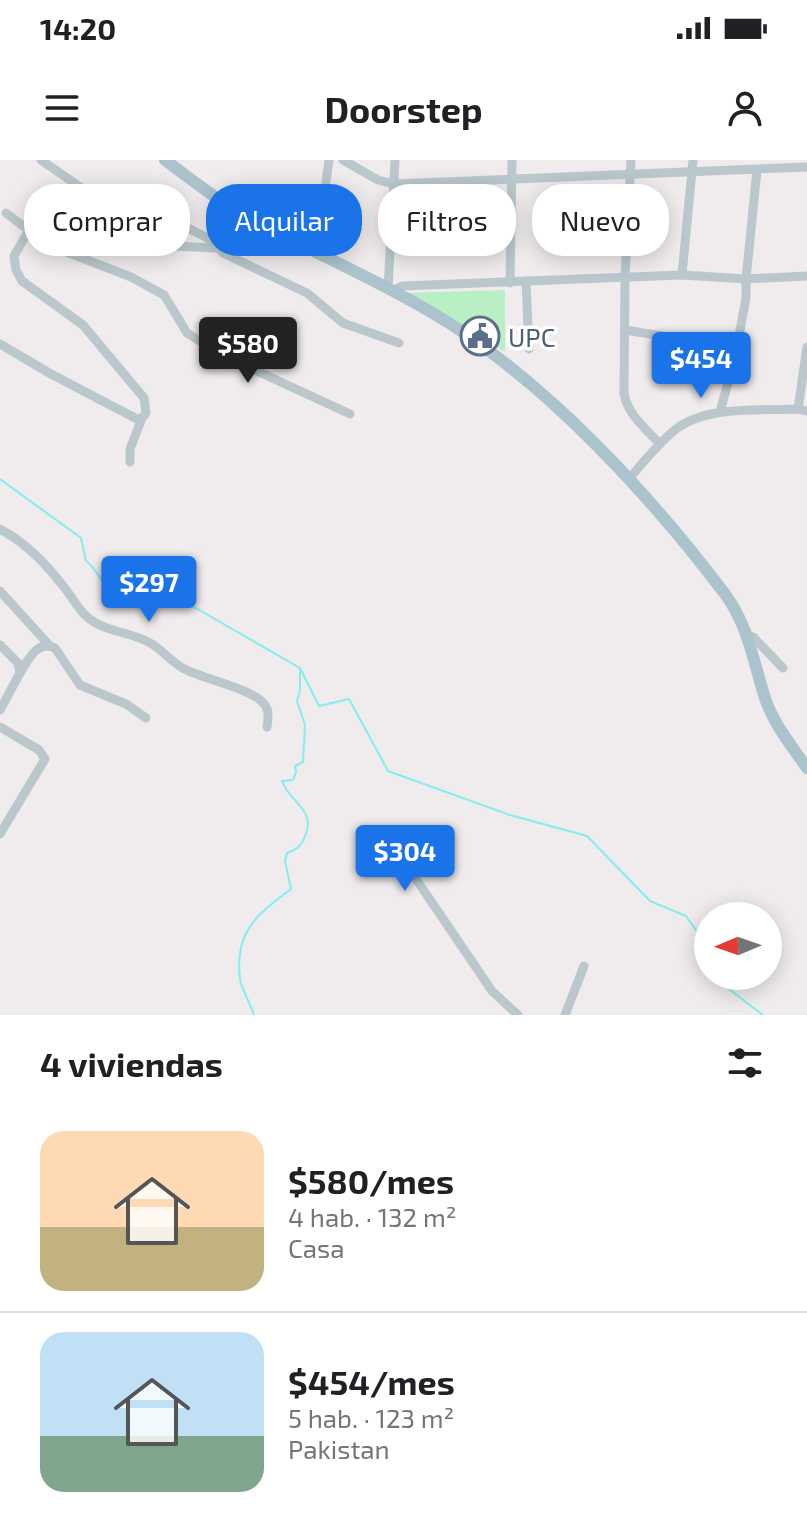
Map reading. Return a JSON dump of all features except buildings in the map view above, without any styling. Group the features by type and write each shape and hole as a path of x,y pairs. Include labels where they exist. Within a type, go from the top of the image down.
{"main road":[{"path":"165,160 206,189"},
{"path":"320,256 447,322 491,352 588,437 723,592 747,635 774,719 807,768"}],"street":[{"path":"41,160 96,198 188,228 206,239"},
{"path":"326,184 329,160"},
{"path":"343,160 378,180 394,184 807,167"},
{"path":"394,184 395,160"},
{"path":"510,283 512,160"},
{"path":"631,160 625,277 625,403 660,444"},
{"path":"682,275 693,160"},
{"path":"720,412 746,298 757,170"},
{"path":"6,213 24,226"},
{"path":"24,239 14,256 22,281 83,325 144,398 146,413 130,449 130,462"},
{"path":"77,256 131,277 157,291 173,306 187,333 218,353 350,414"},
{"path":"229,256 307,293 343,323 399,343"},
{"path":"391,256 390,290 402,286 682,275 746,279 807,276"},
{"path":"526,281 529,349"},
{"path":"625,330 675,338 735,357"},
{"path":"0,344 137,419 142,418"},
{"path":"628,480 677,428 695,419 720,412 802,410 807,347"},
{"path":"0,529 17,538 46,565 94,623 153,644 181,667 201,677 228,684 263,703 268,713 267,727"},
{"path":"0,591 45,637 49,645"},
{"path":"747,635 753,637 783,668"},
{"path":"0,645 18,663 19,676"},
{"path":"0,710 36,650 42,645 49,645 55,648 80,685 126,704 146,718"},
{"path":"0,727 39,750 45,759 0,834"},
{"path":"381,841 414,876 492,991 518,1015"},
{"path":"565,1015 584,966"}],"green space":[{"path":"505,290 505,352 407,293"}],"waterway":[{"path":"0,479 81,538 86,561 110,588 137,577 159,596 173,598 180,592 194,607 300,668 319,706 349,699 388,771 510,815 587,836 650,901 686,916 694,927"},
{"path":"254,1015 240,979 241,948 258,916 291,889 285,861 287,853 300,845 308,827 305,813 282,781 293,780 295,766 303,762 305,725 297,701 300,669"},
{"path":"730,990 763,1015"}],"place":[{"name":"UPC","path":"480,336"}]}
